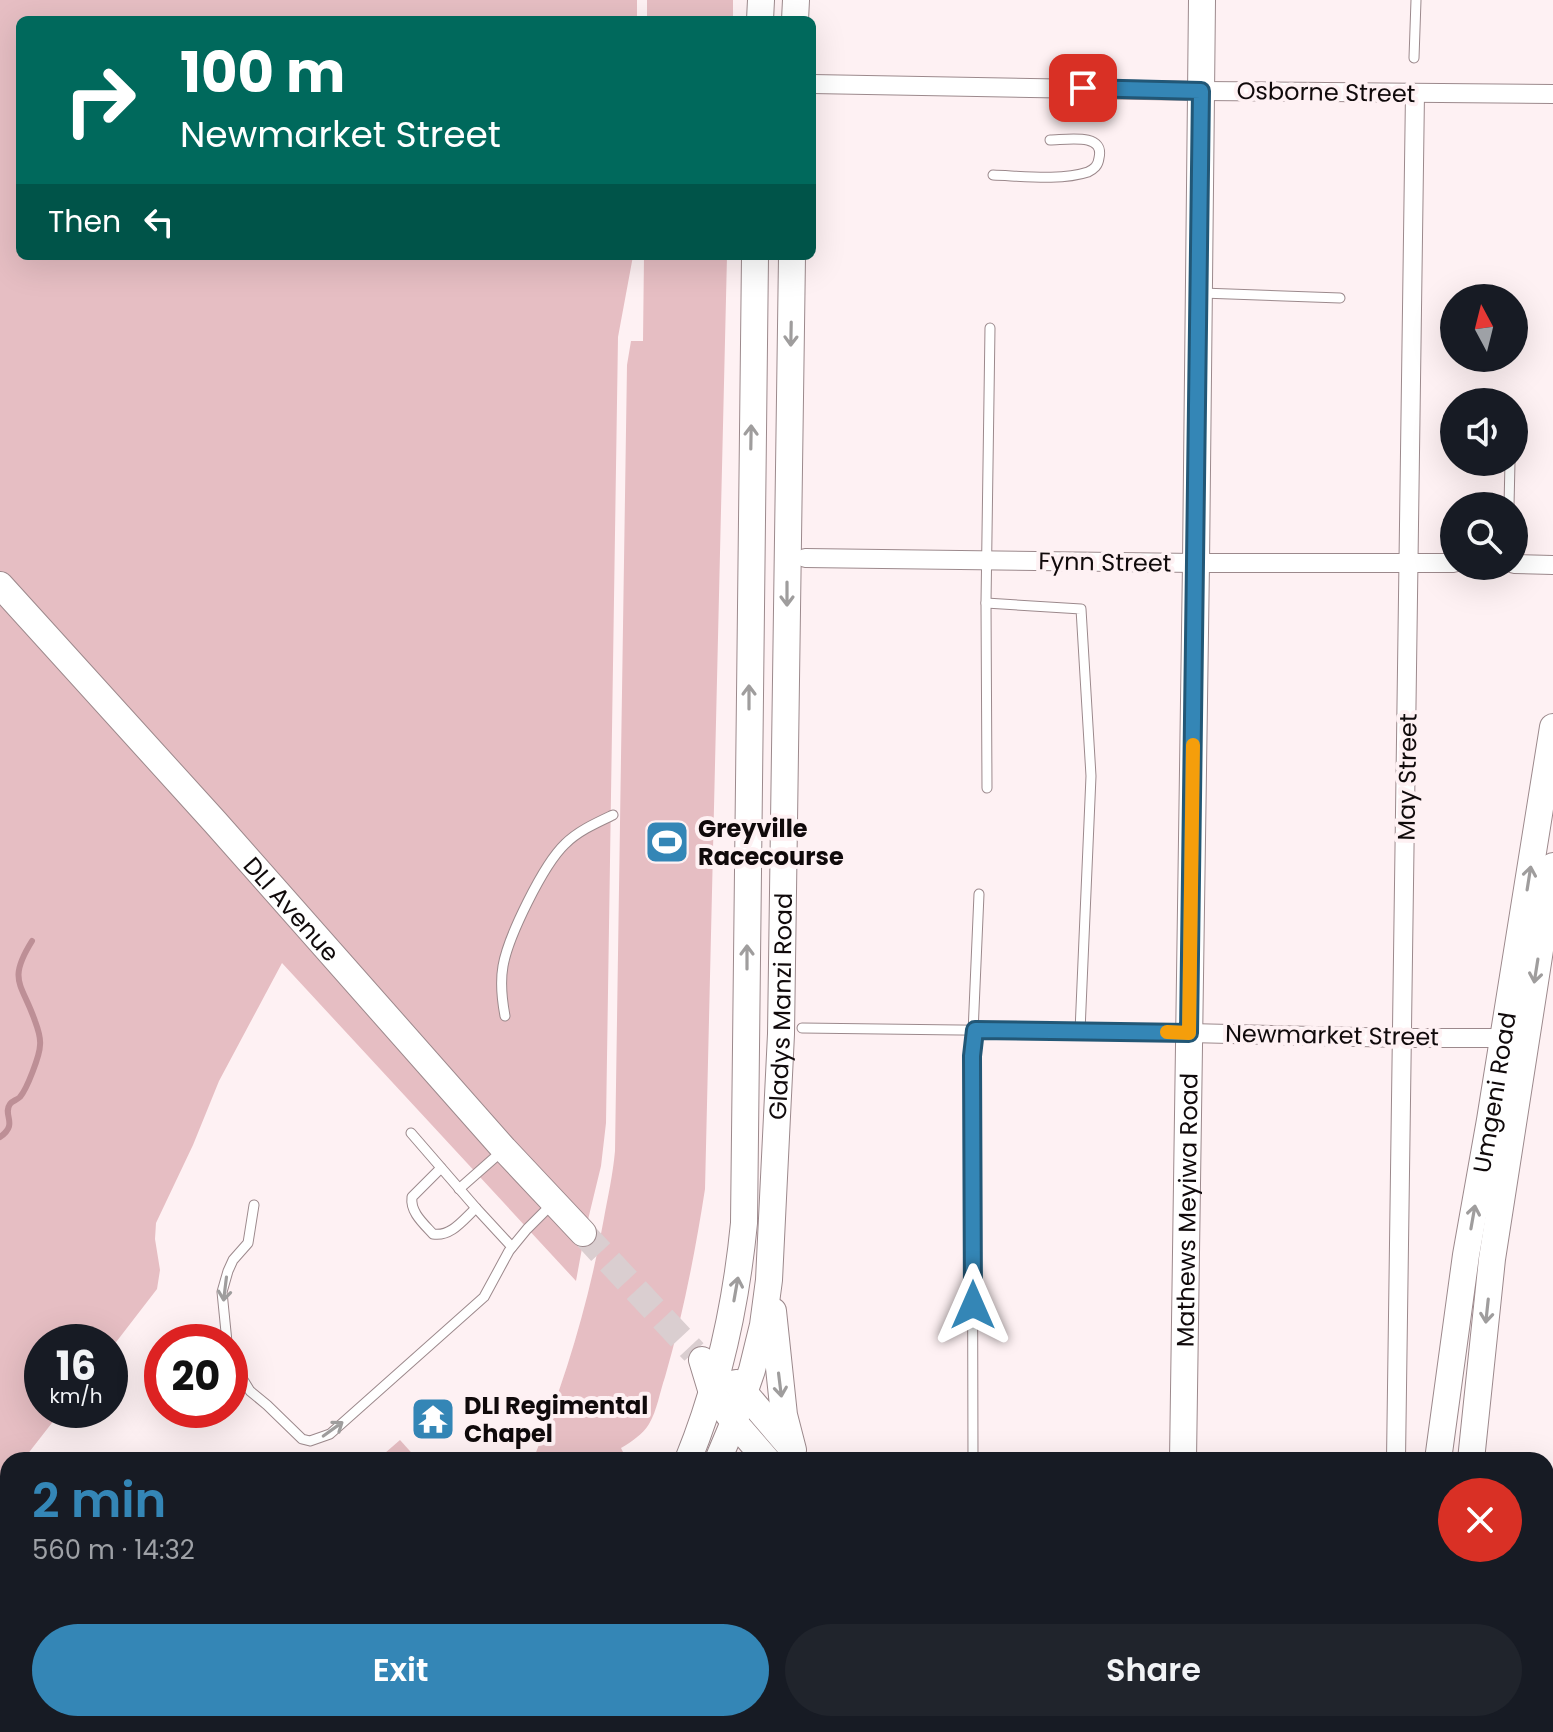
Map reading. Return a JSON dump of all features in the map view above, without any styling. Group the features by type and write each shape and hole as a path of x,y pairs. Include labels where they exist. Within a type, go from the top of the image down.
{"main road":[{"name":"Mathews Meyiwa Road","path":"1183,1452 1202,0"},
{"name":"Gladys Manzi Road","path":"705,1359 739,1277 744,1223 755,260"},
{"name":"Gladys Manzi Road","path":"721,1452 752,1370 763,1325 792,1031 796,557 792,260"},
{"path":"750,555 796,557"},
{"name":"DLI Avenue","path":"0,585 504,1149 583,1233"},
{"name":"Umgeni Road","path":"1440,1452 1479,1257 1502,1122 1553,727"},
{"name":"Umgeni Road","path":"1514,1038 1553,866"},
{"path":"746,1035 792,1031"},
{"name":"Umgeni Road","path":"1471,1452 1479,1257"},
{"path":"769,1280 784,1415 796,1452"},
{"path":"705,1359 712,1393 760,1452"},
{"path":"705,1359 744,1393 794,1452"},
{"path":"691,1452 712,1393"}],"street":[{"name":"Osborne Street","path":"816,84 1553,94"},
{"name":"May Street","path":"1396,1452 1415,93"},
{"name":"Fynn Street","path":"796,557 1440,563"},
{"path":"1528,564 1553,565"},
{"name":"Newmarket Street","path":"1189,1033 1514,1038"}],"lane":[{"path":"1414,58 1416,0"},
{"path":"993,175 1080,174 1093,170 1098,162 1099,148 1094,142 1086,139 1050,140"},
{"path":"1199,293 1340,298"},
{"path":"987,788 990,328"},
{"path":"986,603 1081,609 1091,776 1080,1031"},
{"path":"505,1016 501,985 503,966 520,920 548,865 565,843 587,827 613,815"},
{"path":"973,1452 972,1056 979,894"},
{"name":"Newmarket Street","path":"792,1031 1189,1033"},
{"path":"411,1133 512,1247"},
{"path":"459,1189 504,1149"},
{"path":"441,1168 412,1197 411,1203 413,1210 433,1234 442,1235 450,1231 476,1208"},
{"path":"248,1388 302,1439 310,1441 330,1434 484,1297 512,1247 554,1202"},
{"path":"225,1324 222,1292 233,1260 248,1243 254,1205"}],"shaded area":[{"path":"0,0 637,0 637,16 16,16 16,260 632,260 618,337 606,1123 601,1166 576,1281 282,963 219,1081 156,1223 160,1270 157,1289 128,1327 128,1324 24,1324 24,1428 48,1428 29,1452 0,1452"},
{"path":"647,0 733,0 733,16 647,16"},
{"name":"Greyville Racecourse","path":"644,260 727,260 705,1189 683,1307 652,1419 644,1431 621,1448 623,1452 536,1452 566,1371 583,1311 598,1249 615,1151 627,365 631,341 643,341"},
{"path":"400,1440 411,1452 386,1452"}],"waterway":[{"path":"0,1137 8,1128 8,1108 23,1093 39,1050 39,1033 19,982 20,965 32,941"}],"tunnel":[{"path":"583,1233 694,1352"}],"slow traffic":[{"path":"1167,1032 1189,1033 1193,745"}],"place":[{"name":"Greyville Racecourse","path":"667,842"},
{"name":"DLI Regimental Chapel","path":"433,1419"}],"route":[{"path":"973,1305 972,1056 975,1030 1189,1033 1201,91 1083,88"}]}
